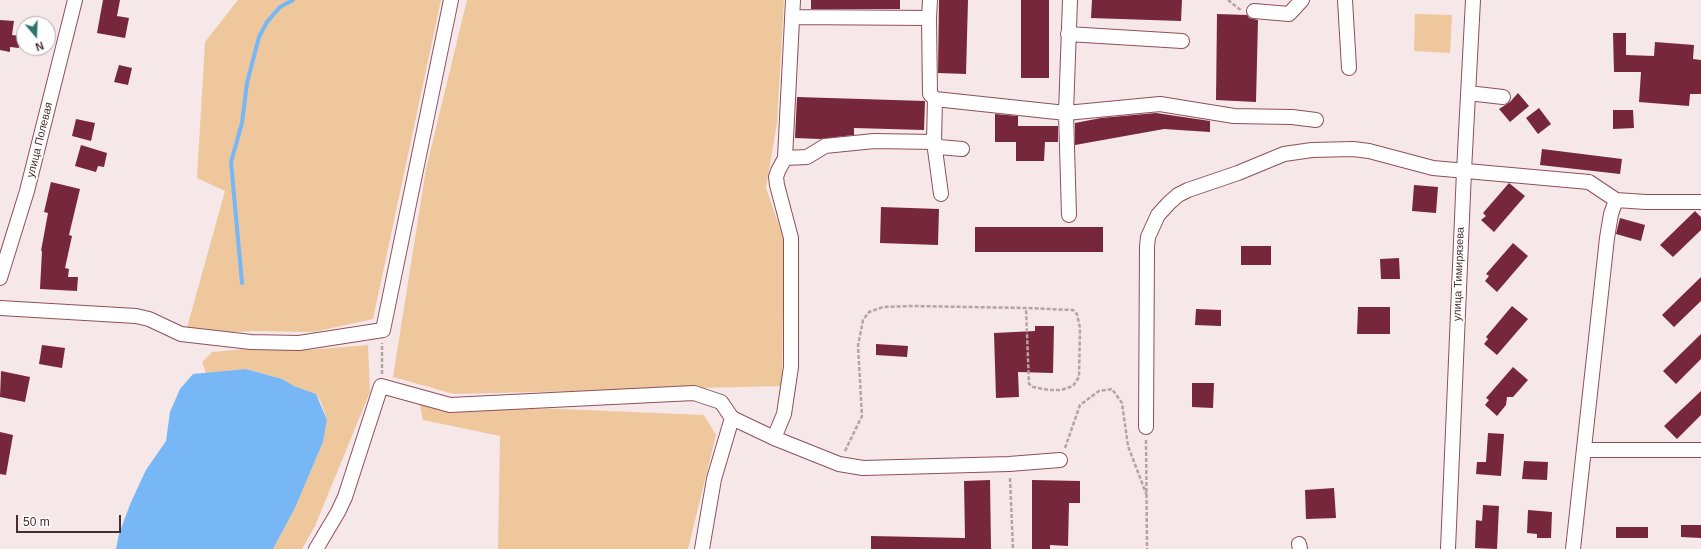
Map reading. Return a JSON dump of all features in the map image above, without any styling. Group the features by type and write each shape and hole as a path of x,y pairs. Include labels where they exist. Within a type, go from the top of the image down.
{"street":[{"name":"улица Полевая","path":"0,278 27,191 76,0"},
{"path":"0,308 136,316 149,319 181,334 251,342 298,343 383,330 451,0"},
{"path":"774,438 784,414 792,367 791,234 776,177 785,158 792,0"},
{"path":"930,0 930,94 935,99 1066,114 1160,104 1234,116 1292,117 1316,120"},
{"path":"1069,215 1066,114 1070,0"},
{"path":"1248,11 1288,14 1302,0"},
{"path":"1345,0 1349,68"},
{"name":"улица Тимирязева","path":"1448,549 1464,171 1473,0"},
{"path":"792,17 929,18"},
{"path":"1068,34 1182,41"},
{"path":"1468,93 1503,97"},
{"path":"935,99 934,142 941,194"},
{"path":"785,158 806,157 825,146 874,141 934,142 939,147 962,149"},
{"path":"1146,427 1148,242 1151,230 1158,215 1171,200 1185,192 1274,158 1294,152 1353,149 1369,151 1433,168 1589,182 1616,200 1646,202 1701,202"},
{"path":"1573,549 1608,238 1611,214 1616,200"},
{"path":"316,549 345,497 381,386 450,405 694,393 721,402 732,418 774,438 839,464 869,468 1009,464 1060,460"},
{"path":"702,549 714,479 732,418"},
{"path":"1584,450 1701,450"}],"path":[{"path":"1228,0 1248,11"},
{"path":"839,464 862,416 858,346 863,320 869,312 883,307 905,306 1026,308 1070,309 1077,314 1080,328 1079,377 1073,386 1061,390 1049,390 1033,387 1029,384 1026,308"},
{"path":"381,386 383,330"},
{"path":"1060,460 1080,405 1099,391 1112,389 1122,403 1128,446 1146,496"},
{"path":"1146,427 1146,549"},
{"path":"1009,464 1013,549"}],"shaded area":[{"path":"238,0 441,0 373,319 314,332 253,331 185,335 225,191 197,178 205,42"},
{"path":"467,0 784,0 777,123 766,188 784,240 782,386 454,394 393,377 426,169"},
{"path":"1415,14 1452,15 1450,53 1414,51"},
{"path":"368,345 370,392 315,526 302,549 273,549 295,508 323,442 327,420 321,402 316,394 294,386 282,379 246,369 206,373 202,362 212,352 259,348 307,350"},
{"path":"420,405 704,415 716,435 688,549 498,549 500,436 423,420"}],"water":[{"path":"246,369 282,379 294,386 316,394 327,420 323,442 295,508 273,549 116,549 119,534 131,502 146,470 166,441 170,412 180,389 193,374"}],"building":[{"path":"103,0 120,0 117,16 129,18 125,38 97,33"},
{"path":"811,0 900,0 900,9 811,9"},
{"path":"939,0 968,0 966,74 938,73"},
{"path":"1021,0 1049,0 1049,78 1021,78"},
{"path":"1092,0 1182,0 1181,21 1091,18"},
{"path":"1217,14 1247,15 1249,18 1258,20 1256,102 1216,100"},
{"path":"0,20 14,21 12,35 16,36 16,48 10,47 10,52 0,50"},
{"path":"1613,33 1626,33 1626,55 1654,56 1655,42 1694,45 1693,59 1701,60 1701,94 1690,94 1689,106 1639,102 1641,72 1614,72"},
{"path":"119,65 132,68 128,85 114,82"},
{"path":"1518,93 1529,106 1510,122 1499,109 1510,102"},
{"path":"797,97 925,101 924,130 854,128 854,135 820,139 795,138"},
{"path":"1539,108 1551,124 1538,134 1526,118"},
{"path":"1613,110 1633,110 1634,128 1613,129"},
{"path":"1156,113 1210,121 1210,132 1164,129 1075,145 1075,123 1101,118"},
{"path":"995,114 1018,116 1018,126 1058,126 1058,142 1045,142 1044,161 1016,161 1016,142 995,142"},
{"path":"76,119 95,123 91,141 72,136"},
{"path":"81,145 107,153 104,167 98,166 96,172 75,166"},
{"path":"1542,149 1622,159 1620,174 1540,165"},
{"path":"51,182 80,189 69,235 72,236 65,268 69,269 68,277 78,277 77,291 40,289 41,251 48,213 44,212"},
{"path":"1509,183 1525,196 1494,232 1481,220 1486,216 1483,213"},
{"path":"1414,185 1438,187 1436,213 1412,211"},
{"path":"881,207 939,209 938,245 880,243"},
{"path":"1695,211 1701,217 1701,230 1673,257 1660,245"},
{"path":"1620,218 1645,225 1641,241 1616,234"},
{"path":"975,227 1103,227 1103,252 975,252"},
{"path":"1513,243 1528,256 1497,292 1485,281 1489,276 1486,274"},
{"path":"1241,246 1271,246 1271,265 1241,265"},
{"path":"1399,258 1400,279 1381,279 1380,259"},
{"path":"1701,277 1701,301 1674,327 1662,315"},
{"path":"1512,306 1528,319 1497,355 1484,344 1488,339 1486,337"},
{"path":"1358,307 1390,307 1390,334 1357,334"},
{"path":"1196,309 1221,310 1221,326 1195,325"},
{"path":"1035,326 1054,326 1053,373 1018,372 1019,397 996,398 994,333 1035,331"},
{"path":"1701,334 1701,359 1676,384 1663,371"},
{"path":"876,344 908,346 907,357 876,355"},
{"path":"42,345 65,348 62,368 39,364"},
{"path":"1513,367 1528,380 1513,397 1507,397 1506,405 1497,416 1485,405 1489,400 1486,398"},
{"path":"1,371 30,377 25,402 0,397"},
{"path":"1192,383 1214,383 1213,408 1192,407"},
{"path":"1701,391 1701,415 1677,439 1664,426"},
{"path":"0,432 13,435 6,475 0,474"},
{"path":"1488,433 1504,434 1501,476 1476,474 1477,462 1486,462"},
{"path":"1524,461 1548,462 1547,480 1522,479"},
{"path":"990,480 991,549 871,549 871,536 965,538 964,481"},
{"path":"1032,480 1080,481 1080,503 1069,503 1068,546 1050,545 1050,549 1032,549"},
{"path":"1334,488 1336,518 1306,519 1305,490"},
{"path":"1483,505 1499,506 1497,549 1475,548 1476,520 1482,521"},
{"path":"1528,510 1552,512 1551,538 1537,538 1537,534 1527,533"},
{"path":"1681,525 1701,525 1701,538 1681,537"},
{"path":"1616,527 1648,527 1648,538 1616,538"}],"waterway":[{"path":"242,283 231,162 242,123 247,83 259,37 267,22 280,7 293,0"}]}
